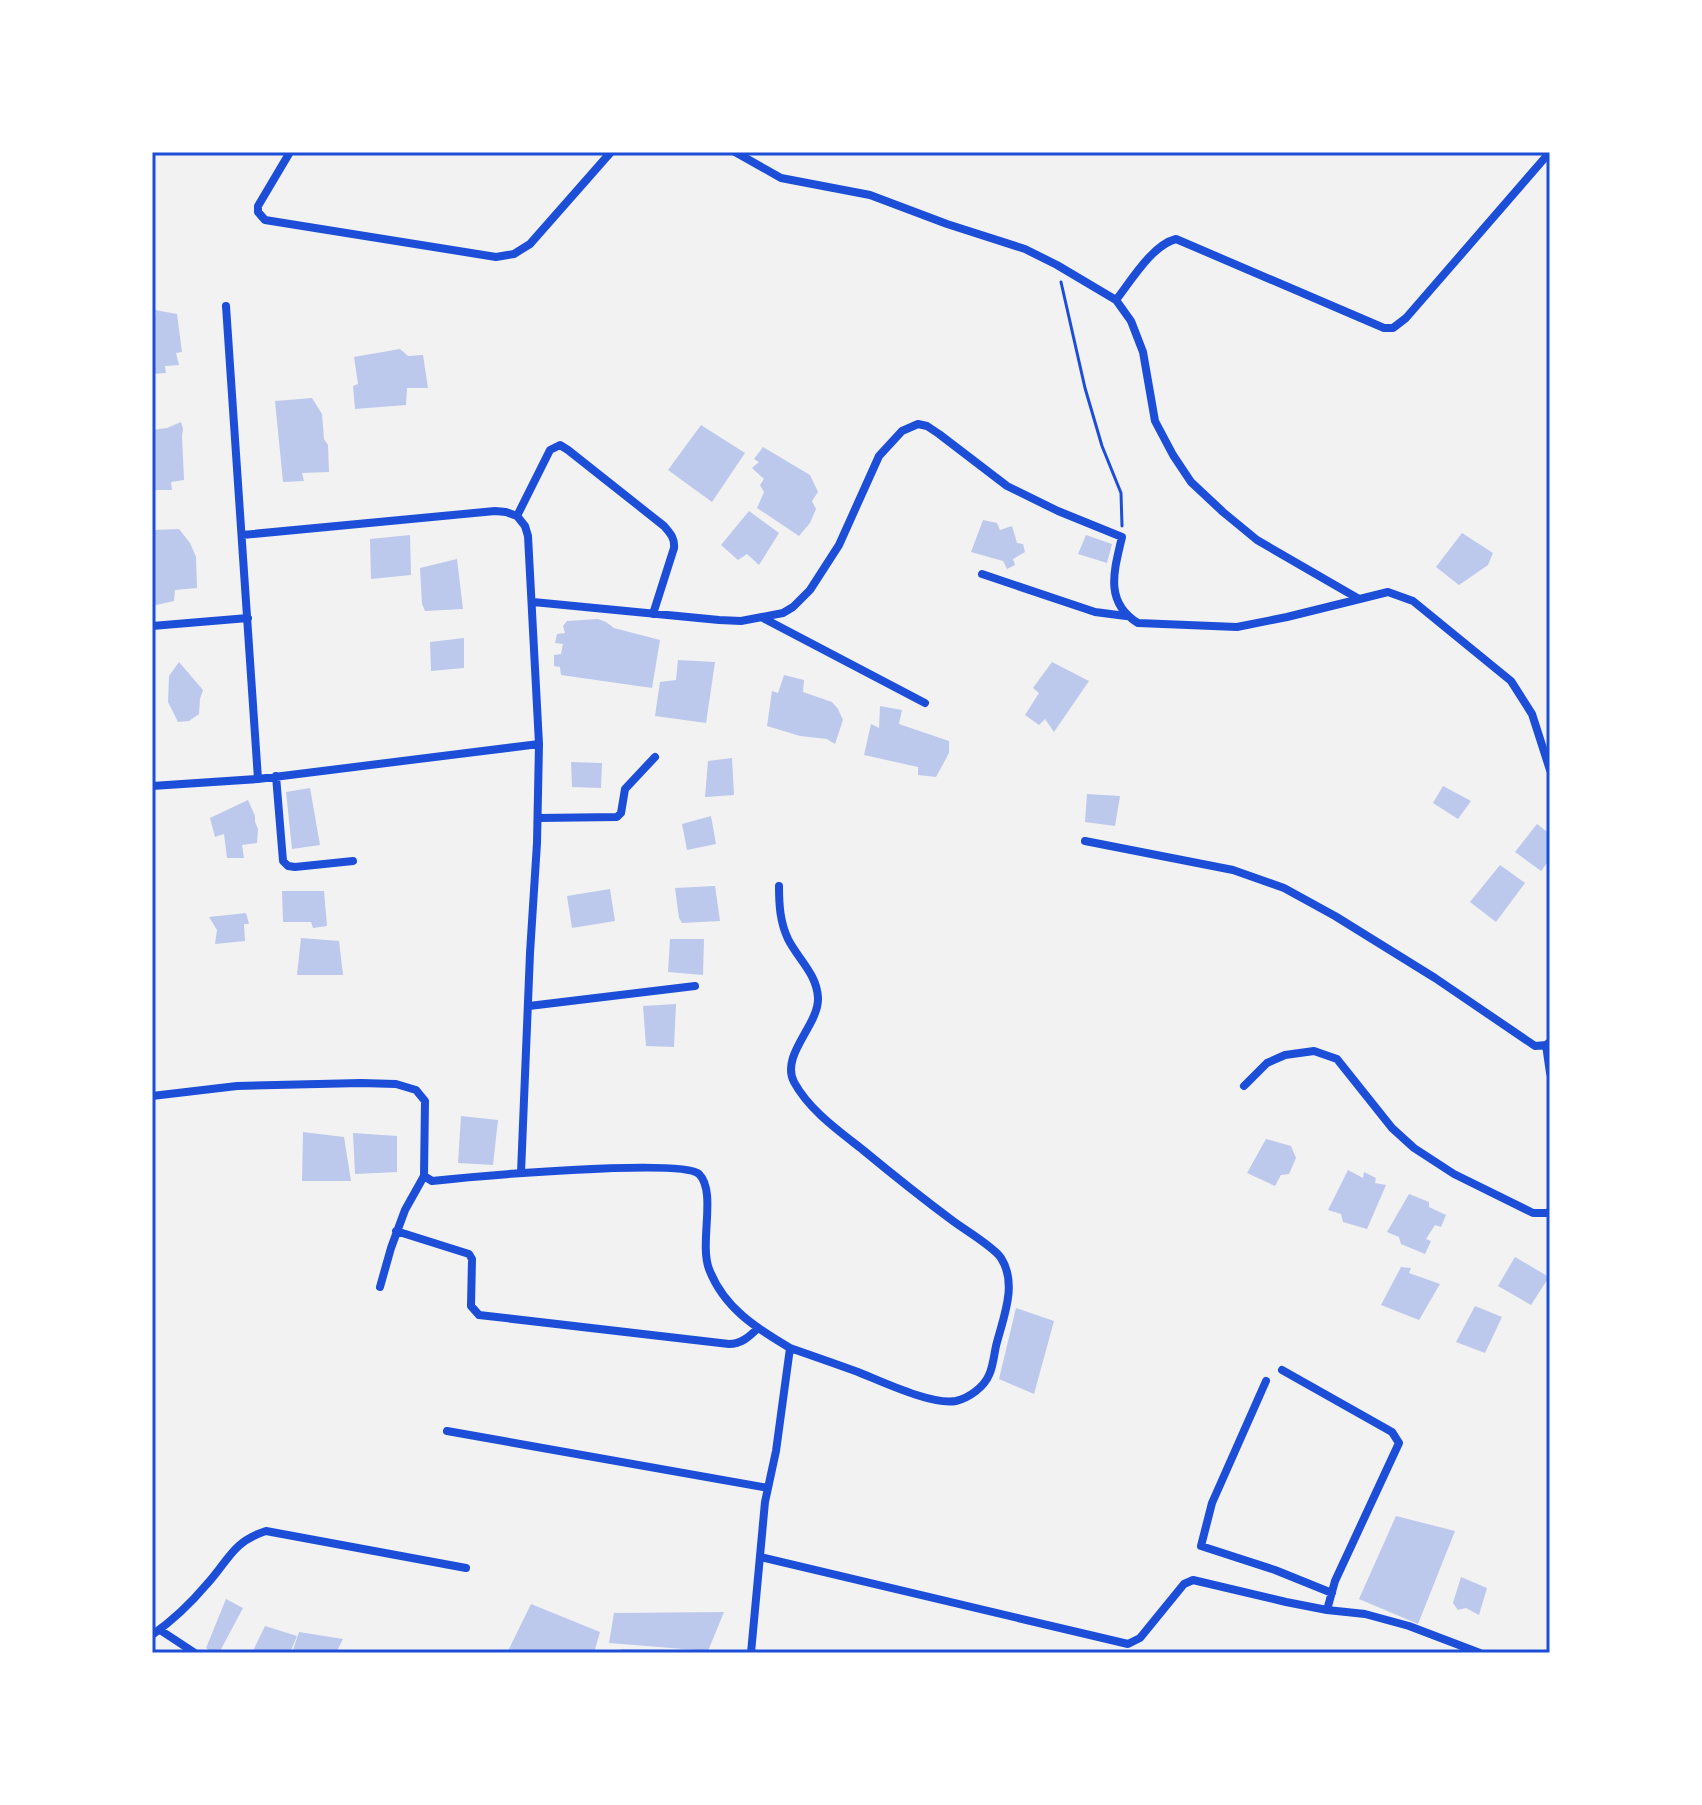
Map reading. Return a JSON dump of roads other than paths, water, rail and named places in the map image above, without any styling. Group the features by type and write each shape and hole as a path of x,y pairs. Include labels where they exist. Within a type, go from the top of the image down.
{"street":[{"path":"290,152 258,206 258,212 265,220 496,257 514,254 530,244 611,152"},
{"path":"735,152 781,178 870,195 1025,249 1116,300 1131,321 1143,352 1155,421 1191,482 1257,540 1359,599"},
{"path":"1116,300 1154,252 1165,242 1176,239 1384,328 1393,328 1406,318 1550,152"},
{"path":"226,306 258,779"},
{"path":"533,602 741,621 783,613 810,590 839,545 879,456 902,431 918,424 939,434 1007,486 1122,537 1114,590 1126,616"},
{"path":"517,516 550,450 560,445 568,450 664,526 675,542 653,614"},
{"path":"242,535 495,511 517,516 525,526 533,602 539,744 521,1173"},
{"path":"982,574 1095,612 1126,616 1138,623 1237,627 1388,592 1413,601 1511,681 1532,714 1550,770"},
{"path":"762,617 925,703"},
{"path":"152,626 248,618"},
{"path":"152,786 258,779 539,744"},
{"path":"538,818 617,817 621,813 625,789 655,757"},
{"path":"276,776 283,861 295,867 353,861"},
{"path":"1085,841 1233,870 1284,888 1435,978 1535,1046 1548,1043 1550,1073"},
{"path":"424,1176 432,1181 521,1173 683,1168 698,1173 708,1197 705,1248 709,1269 736,1312 757,1329 790,1348 936,1400 956,1401 979,1389 989,1375 1009,1295 1008,1274 1000,1256 841,1133 810,1104 792,1080 792,1065 816,1012 818,997 812,974 782,925 779,886"},
{"path":"529,1006 695,986"},
{"path":"1244,1086 1267,1063 1285,1055 1314,1051 1337,1059 1392,1128 1414,1148 1454,1174 1533,1213 1550,1211"},
{"path":"152,1096 237,1086 361,1083 396,1084 416,1090 425,1101 424,1176 396,1231 380,1287"},
{"path":"396,1231 469,1254 472,1259 471,1306 479,1315 729,1344 736,1344 757,1329"},
{"path":"751,1653 765,1502 776,1451 790,1348"},
{"path":"1282,1370 1392,1432 1399,1443 1335,1581 1327,1610"},
{"path":"1266,1381 1212,1503 1201,1546 1332,1593"},
{"path":"447,1431 768,1488"},
{"path":"195,1653 156,1633 189,1604 228,1555 252,1536 266,1531 466,1568"},
{"path":"760,1557 1128,1644 1140,1638 1184,1584 1193,1580 1327,1610 1365,1614 1409,1626 1480,1653"}]}
